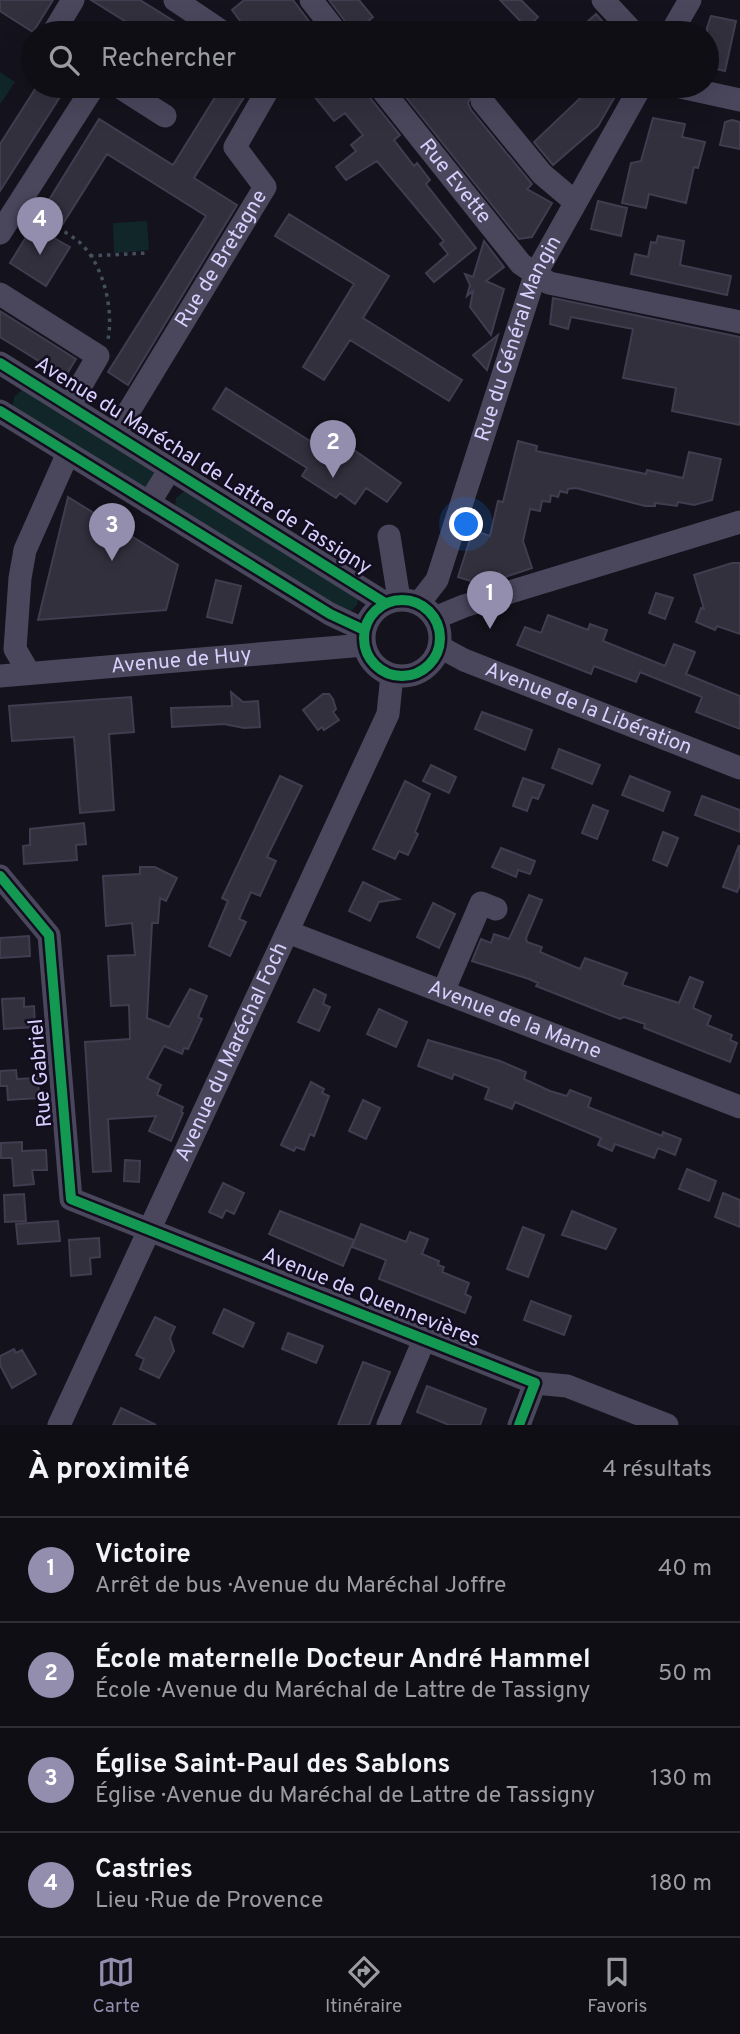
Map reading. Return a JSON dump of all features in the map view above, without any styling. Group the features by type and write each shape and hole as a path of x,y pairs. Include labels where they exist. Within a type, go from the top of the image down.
{"street":[{"path":"60,21 73,0"},
{"path":"175,0 206,21"},
{"path":"311,0 328,21"},
{"path":"603,0 623,21"},
{"path":"678,21 690,0"},
{"path":"719,95 740,100"},
{"path":"0,233 86,98"},
{"path":"137,98 165,116"},
{"name":"Rue de Bretagne","path":"115,434 265,187 235,147 263,98"},
{"name":"Rue Evette","path":"389,98 521,264 535,275"},
{"name":"Rue du Général Mangin","path":"410,605 436,580 535,275 634,98"},
{"path":"482,101 542,174 574,201"},
{"path":"535,275 549,283 740,322"},
{"path":"0,294 98,356 69,406"},
{"name":"Avenue du Maréchal de Lattre de Tassigny","path":"3,370 69,406 170,469 410,605"},
{"path":"0,411 330,614 364,638 379,669 392,675 407,676 422,671 433,661 440,647 441,632 410,605 389,536"},
{"path":"29,673 15,649 20,578 25,550 68,453"},
{"path":"149,503 170,469"},
{"path":"364,638 371,614 410,605 464,606 740,522"},
{"name":"Avenue de Huy","path":"0,676 364,638"},
{"name":"Avenue de la Libération","path":"440,647 464,660 740,768"},
{"name":"Avenue du Maréchal Foch","path":"59,1425 388,714 392,675"},
{"name":"Rue Gabriel","path":"0,876 50,935 71,1199 151,1231"},
{"path":"443,992 481,903 496,909"},
{"name":"Avenue de la Marne","path":"288,932 740,1107"},
{"name":"Avenue de Quennevières","path":"151,1231 535,1383 567,1386 667,1425"},
{"path":"388,1425 424,1340"},
{"path":"519,1425 535,1383"}],"path":[{"path":"18,204 79,242 90,256 110,306 107,342 98,356"},
{"path":"90,256 147,253"}],"green space":[{"path":"0,72 15,82 1,103 0,103"},
{"path":"147,221 149,250 114,253 113,223"},
{"path":"23,389 156,472 147,488 17,413 13,405 14,397"},
{"path":"186,490 358,598 357,605 348,614 175,506 176,498"}],"building":[{"path":"0,0 53,0 40,21 21,21 21,24 0,11"},
{"path":"91,0 140,0 174,21 125,21"},
{"path":"244,0 293,0 309,21 240,21 232,10"},
{"path":"329,0 359,0 373,17 368,21 345,21"},
{"path":"500,0 521,0 538,17 534,21 520,21"},
{"path":"596,14 602,21 588,21"},
{"path":"711,16 736,21 725,71 719,70 719,21 709,21"},
{"path":"29,98 59,98 0,191 0,144"},
{"path":"215,98 244,98 194,178 237,205 128,385 108,372 206,216 107,154 54,238 70,247 46,286 10,263 99,119 173,165"},
{"path":"316,98 370,98 400,135 394,140 414,166 417,163 430,180 426,184 476,248 434,282 426,273 448,254 440,244 444,241 377,161 346,180 336,167 356,151 351,145 363,135 345,113 334,121"},
{"path":"407,98 470,98 468,103 471,110 532,184 527,189 552,203 532,237 519,239"},
{"path":"580,98 614,98 598,126 553,165 534,142"},
{"path":"653,118 685,124 682,137 705,142 698,168 694,167 686,203 649,194 646,208 622,203 631,163 641,161"},
{"path":"725,122 740,122 740,149 720,145"},
{"path":"598,201 627,208 621,236 591,229"},
{"path":"289,214 389,276 363,318 462,380 449,401 350,340 324,380 303,367 354,284 275,236"},
{"path":"658,236 684,241 680,265 731,276 727,295 631,274 635,254 648,257 651,242 656,243"},
{"path":"484,241 504,267 486,281 504,289 491,335 470,307 473,291 467,296 470,285 465,274 473,277"},
{"path":"553,298 740,337 740,425 672,411 676,388 623,378 633,329 571,317 568,329 550,324"},
{"path":"0,311 76,359 65,377 0,337"},
{"path":"498,335 487,370 473,355"},
{"path":"226,388 318,446 330,433 401,483 387,502 366,488 355,504 340,493 336,498 302,476 307,468 213,409"},
{"path":"518,441 537,446 536,451 646,474 647,470 683,478 689,452 721,459 712,500 694,505 678,502 677,506 655,503 655,506 645,506 576,488 568,489 567,493 560,491 558,497 551,495 550,502 542,501 540,511 530,509 523,541 532,568 502,578 500,573 474,582 458,577 473,530 490,536 498,501 503,502"},
{"path":"68,497 178,565 166,610 38,620"},
{"path":"740,563 740,634 717,626 715,630 696,622 701,608 704,609 694,575"},
{"path":"216,580 241,586 232,623 207,617"},
{"path":"656,593 673,598 665,619 649,613"},
{"path":"548,615 588,630 590,624 607,630 603,641 665,666 674,644 695,652 686,674 740,696 740,729 696,712 702,697 640,672 636,682 594,666 591,674 517,645 525,627 541,633"},
{"path":"231,692 243,702 258,701 260,727 244,728 224,724 172,727 171,708 232,706"},
{"path":"323,694 329,694 333,699 336,709 333,712 339,720 324,730 322,727 318,730 303,710"},
{"path":"131,697 134,732 109,734 114,810 80,813 74,737 12,741 9,706"},
{"path":"482,712 532,730 525,750 475,729"},
{"path":"559,749 600,765 592,784 552,768"},
{"path":"431,765 456,777 449,793 423,781"},
{"path":"280,776 302,786 267,857 276,861 260,896 251,892 239,919 246,922 230,956 209,946 228,901 222,898"},
{"path":"630,776 670,792 663,811 622,795"},
{"path":"523,778 544,785 538,799 532,797 527,811 513,806"},
{"path":"405,781 430,794 415,832 418,834 408,855 399,851 395,859 373,849"},
{"path":"702,796 740,810 740,832 695,815"},
{"path":"593,805 608,811 597,839 582,833"},
{"path":"84,823 86,844 76,845 77,860 24,864 23,846 30,845 30,829"},
{"path":"663,832 678,838 667,866 653,860"},
{"path":"739,845 740,885 737,892 723,887"},
{"path":"501,848 535,861 530,874 518,870 516,877 492,867"},
{"path":"140,867 155,867 177,878 166,901 160,898 158,923 152,923 147,1018 169,1027 190,989 207,996 198,1017 202,1019 188,1049 184,1048 182,1054 164,1046 147,1078 161,1085 157,1095 183,1107 171,1141 149,1131 156,1116 108,1119 111,1171 93,1172 85,1042 130,1039 129,1005 111,1006 108,956 135,955 132,923 106,926 103,876 140,874"},
{"path":"363,882 399,899 379,902 370,921 349,911"},
{"path":"529,895 542,900 526,938 527,942 542,947 540,952 580,969 585,958 627,973 622,985 679,1003 690,977 703,982 693,1008 711,1016 707,1025 732,1035 730,1040 737,1043 730,1062 644,1028 645,1024 624,1017 620,1019 536,986 538,983 529,979 472,961 481,939 491,943 494,934 509,939"},
{"path":"433,903 455,914 439,948 417,937"},
{"path":"29,936 30,956 0,958 0,938"},
{"path":"314,989 326,995 323,1004 330,1007 319,1031 298,1022"},
{"path":"24,998 24,1007 34,1006 35,1027 4,1029 2,999"},
{"path":"379,1009 407,1022 396,1047 367,1034"},
{"path":"428,1040 500,1061 526,1072 524,1079 550,1091 567,1096 570,1090 591,1098 588,1107 662,1136 663,1132 681,1139 675,1155 658,1148 654,1158 615,1144 612,1151 598,1145 601,1138 515,1102 512,1109 485,1099 489,1088 454,1074 452,1079 418,1066"},
{"path":"16,1070 17,1079 38,1078 39,1098 8,1100 7,1086 0,1086 0,1071"},
{"path":"311,1082 324,1089 322,1093 329,1096 314,1136 310,1134 304,1150 296,1147 294,1151 281,1145"},
{"path":"363,1100 380,1108 366,1139 349,1131"},
{"path":"22,1142 22,1151 46,1150 47,1170 32,1170 34,1184 14,1186 12,1158 1,1158 1,1143"},
{"path":"125,1160 140,1161 139,1182 124,1181"},
{"path":"687,1169 716,1181 709,1201 679,1189"},
{"path":"223,1183 244,1193 234,1214 226,1210 222,1218 209,1212"},
{"path":"723,1193 740,1200 740,1227 715,1217"},
{"path":"24,1194 26,1221 5,1222 4,1195"},
{"path":"280,1211 354,1240 343,1266 269,1234"},
{"path":"572,1211 616,1229 606,1249 562,1235"},
{"path":"58,1221 60,1241 18,1244 16,1224"},
{"path":"361,1224 406,1242 410,1232 428,1239 422,1254 439,1261 438,1265 444,1267 442,1272 469,1283 465,1294 471,1297 465,1313 379,1279 386,1260 352,1247"},
{"path":"523,1227 544,1235 528,1277 507,1269"},
{"path":"99,1238 100,1257 90,1258 91,1274 71,1276 69,1240"},
{"path":"531,1301 571,1316 564,1335 524,1320"},
{"path":"224,1309 254,1323 243,1347 213,1333"},
{"path":"155,1317 175,1327 170,1338 174,1351 159,1378 140,1369 144,1359 136,1355"},
{"path":"288,1333 323,1346 316,1363 282,1349"},
{"path":"14,1349 16,1353 22,1350 36,1374 12,1388 0,1365 0,1356"},
{"path":"363,1362 390,1372 369,1425 338,1425"},
{"path":"427,1386 486,1409 480,1425 449,1425 417,1412"},
{"path":"121,1408 156,1425 113,1425"}],"cycle path":[{"path":"0,363 385,603"},
{"path":"0,411 330,614 364,630"},
{"path":"410,600 423,606 434,617 440,630 440,638 438,653 423,670 410,676 394,676 381,670 366,653 364,630 370,617 387,602 410,600"},
{"path":"0,876 49,935 71,1199 535,1383 519,1425"}],"place":[{"name":"Castries","path":"40,255"},
{"name":"École maternelle Docteur André Hammel","path":"333,478"},
{"name":"Église Saint-Paul des Sablons","path":"112,561"},
{"name":"Victoire","path":"490,629"}]}
